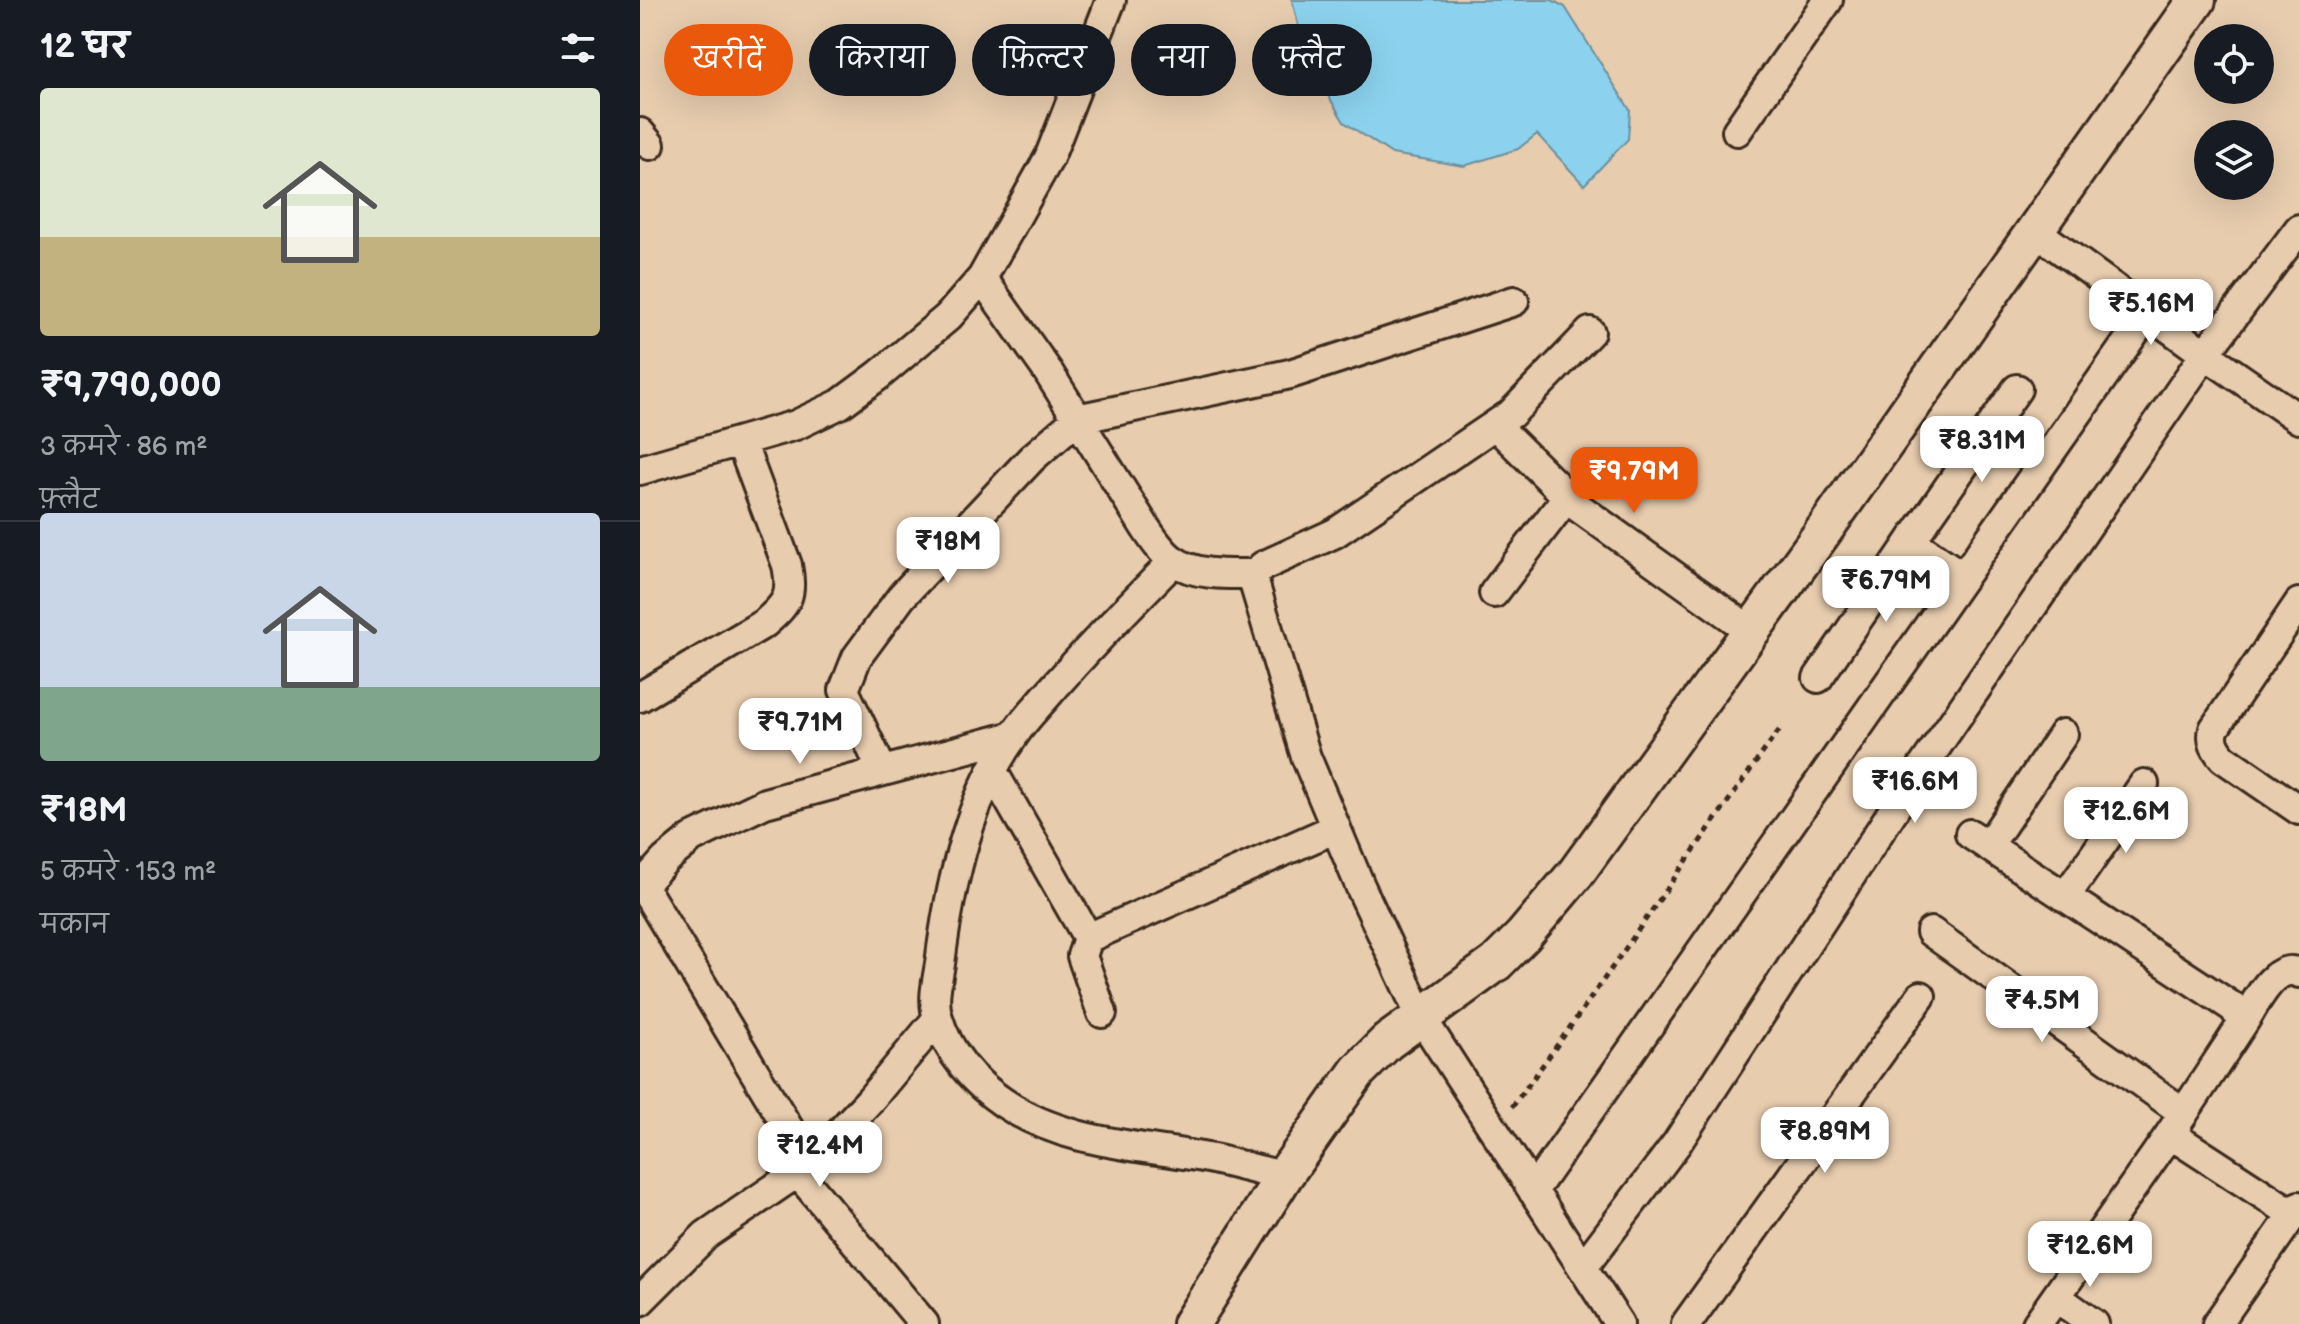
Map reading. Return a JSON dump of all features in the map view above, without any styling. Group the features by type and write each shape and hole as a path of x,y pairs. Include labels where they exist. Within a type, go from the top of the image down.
{"street":[{"path":"640,470 796,425 840,404 948,317 982,278 1049,158 1111,0"},
{"path":"1737,131 1828,0"},
{"path":"1191,1324 1284,1176 1358,1071 1387,1042 1496,963 1576,873 2197,0"},
{"path":"1584,1266 1677,1143 1904,794 2205,354 2299,229"},
{"path":"2034,230 2299,419"},
{"path":"982,278 1047,370 1145,527 1174,561 1200,571 1254,574"},
{"path":"882,770 844,690 857,657 902,596 1032,458 1077,419 1290,374 1514,301"},
{"path":"1533,1191 2148,313"},
{"path":"1590,332 1511,414 1335,533 1263,566 1254,574 1253,585 1306,757 1361,888 1421,1017 1619,1324"},
{"path":"1818,678 2017,389"},
{"path":"1495,425 1578,507 1751,631"},
{"path":"640,697 765,623 782,609 789,596 787,565 741,442"},
{"path":"1494,593 1567,497"},
{"path":"1911,541 1963,577"},
{"path":"1174,561 1092,643 1013,736 993,772 976,810 960,859 944,927 935,1000 938,1018 958,1061 1004,1103 1038,1123 1112,1144 1212,1159 1284,1176"},
{"path":"2299,603 2214,729 2212,738 2223,758 2299,810"},
{"path":"2063,734 1979,840 2234,1008 2243,1023"},
{"path":"924,1324 804,1169 641,886 665,860 692,838 765,803 1013,736"},
{"path":"993,772 1088,938"},
{"path":"2065,897 2144,784"},
{"path":"1102,1013 1082,956 1088,938 1336,828"},
{"path":"1931,932 2177,1124 2296,1210 2217,1324"},
{"path":"2037,1324 2177,1124 2273,979 2282,971 2291,969 2299,973"},
{"path":"1686,1324 1921,996"},
{"path":"640,1301 706,1235 804,1169 870,1100 938,1018"},
{"path":"2056,1297 2094,1324"}],"path":[{"path":"1494,1130 1573,1024 1678,870 1780,729"}],"water":[{"path":"1292,0 1552,0 1565,7 1630,110 1628,139 1584,185 1537,134 1518,149 1464,166 1392,154 1344,122 1328,96 1372,96 1372,24 1298,24"}]}
